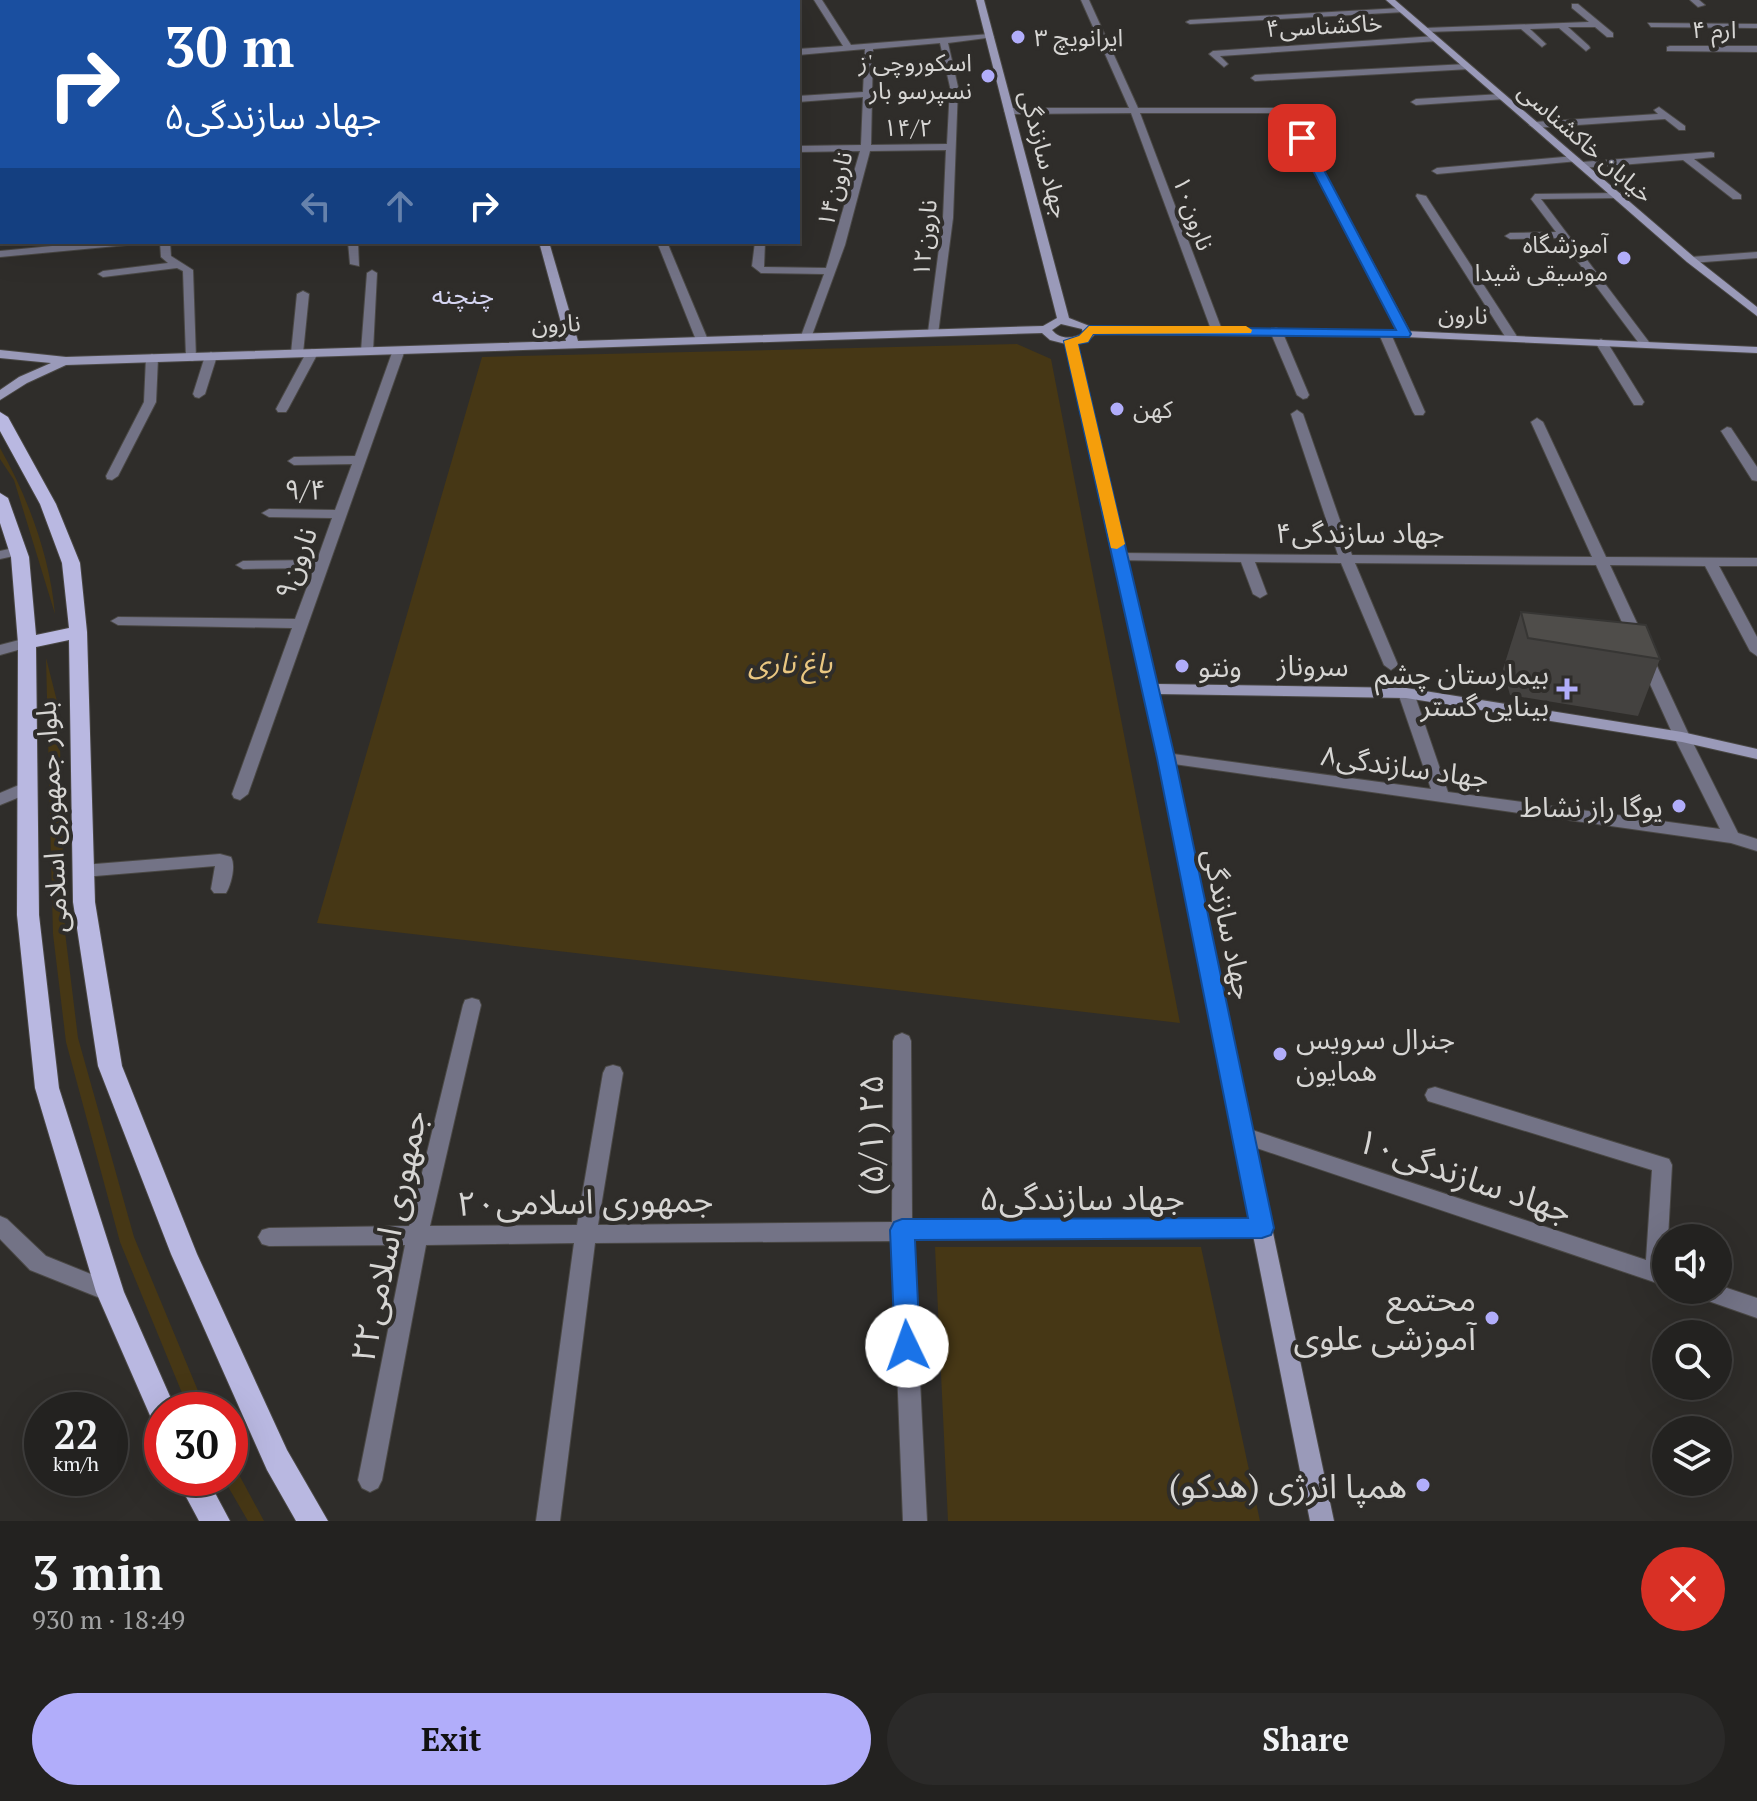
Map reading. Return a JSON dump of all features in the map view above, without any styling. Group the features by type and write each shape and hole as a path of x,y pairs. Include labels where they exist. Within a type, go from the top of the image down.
{"main road":[{"name":"بلوار جمهوری اسلامی","path":"0,417 48,504 71,563 78,632 84,902 110,1066 184,1254 277,1460 313,1521"},
{"name":"بلوار جمهوری اسلامی","path":"0,498 27,643 28,915 47,1088 110,1292 154,1392"},
{"path":"27,643 78,632"},
{"path":"201,1496 215,1521"}],"street":[{"path":"818,0 848,47"},
{"name":"جهاد سازندگی","path":"980,0 1064,321"},
{"name":"نارون۱۰","path":"1085,0 1134,109 1216,330"},
{"name":"خیابان خاکشناسی","path":"1390,0 1691,260 1757,313"},
{"path":"1575,6 1610,35"},
{"path":"1265,7 1277,20"},
{"path":"1179,10 1196,31"},
{"path":"1190,22 1277,20 1401,10"},
{"path":"1425,30 1597,24"},
{"path":"1561,25 1586,48"},
{"path":"1651,25 1757,26"},
{"path":"1523,27 1542,44"},
{"path":"1359,32 1371,43"},
{"path":"800,52 990,37"},
{"path":"1278,38 1287,48"},
{"name":"خاکشناسی۴","path":"1224,64 1213,54 1435,39"},
{"name":"نارون۱۲","path":"934,332 948,218 954,87 943,40"},
{"name":"نارون۱۴","path":"807,336 830,271 866,147 869,46"},
{"name":"ارم ۴","path":"1670,49 1757,49"},
{"path":"1255,78 1467,67"},
{"path":"800,99 867,94"},
{"path":"1416,102 1502,97"},
{"path":"1654,107 1682,128"},
{"path":"1009,111 1287,110 1405,334"},
{"path":"1534,125 1666,116"},
{"name":"۱۴/۲","path":"800,149 951,147"},
{"path":"1437,171 1711,155"},
{"path":"1442,157 1455,169"},
{"path":"1686,158 1737,197"},
{"path":"1616,195 1537,197 1645,344"},
{"path":"1421,196 1512,338"},
{"path":"1510,236 1565,235"},
{"path":"0,254 106,244"},
{"path":"165,244 166,257 183,267"},
{"path":"353,244 355,264"},
{"path":"545,244 573,344"},
{"path":"663,244 702,340"},
{"path":"760,244 757,266 761,270 830,271"},
{"path":"1691,260 1757,255"},
{"path":"103,274 183,267"},
{"path":"183,267 192,357"},
{"path":"367,351 372,273"},
{"path":"297,353 303,294"},
{"path":"1064,321 1078,322 1089,330 1083,339 1053,338 1046,329 1052,323 1064,321"},
{"name":"نارون","path":"66,361 1046,329"},
{"name":"نارون","path":"1089,330 1405,334 1757,351"},
{"path":"1276,331 1303,395"},
{"path":"1385,334 1419,412"},
{"name":"جهاد سازندگی","path":"1071,341 1166,758 1322,1521"},
{"path":"1601,342 1638,402"},
{"name":"نارون۹","path":"240,794 399,350"},
{"path":"282,409 312,353"},
{"path":"0,354 66,361"},
{"path":"199,394 211,356"},
{"path":"112,476 150,402 152,358"},
{"path":"0,396 23,380 66,361"},
{"path":"1297,414 1346,558 1391,665"},
{"path":"1537,422 1682,737 1732,837"},
{"path":"1727,431 1757,477"},
{"path":"294,461 359,460"},
{"name":"۹/۴","path":"269,513 340,514"},
{"name":"جهاد سازندگی۴","path":"1120,557 1757,562"},
{"path":"1246,558 1260,594"},
{"path":"1709,561 1757,651"},
{"path":"243,565 322,564"},
{"path":"118,621 301,624"},
{"path":"0,650 27,643"},
{"name":"سروناز","path":"1150,689 1406,693 1682,737 1757,754"},
{"path":"1406,693 1442,798"},
{"name":"جهاد سازندگی۸","path":"1166,758 1732,837 1757,845"},
{"path":"0,799 26,788"},
{"path":"83,871 220,860 225,861 227,866 220,889"},
{"name":"جمهوری اسلامی۲۲","path":"370,1480 417,1235 472,1005"},
{"name":"(۵/۱) ۲۵","path":"902,1041 902,1230 915,1521"},
{"path":"548,1521 586,1233 613,1073"},
{"path":"1435,1095 1662,1165 1661,1224"},
{"name":"جهاد سازندگی۱۰","path":"1243,1135 1652,1272"},
{"path":"0,1225 38,1263 110,1292"},
{"name":"جهاد سازندگی۵","path":"902,1230 1262,1228"},
{"name":"جمهوری اسلامی۲۰","path":"269,1237 902,1230"},
{"path":"1732,1299 1757,1308"}],"green space":[{"name":"باغ ناری","path":"1017,344 1051,359 1180,1023 317,923 482,357"},
{"path":"0,448 20,487 43,549 55,614 14,480 0,459"},
{"path":"46,658 59,709 65,932 78,1038 134,1237 199,1392 182,1392 120,1242 66,1042 53,934"},
{"path":"935,1247 1201,1247 1260,1521 948,1521"},
{"path":"248,1491 264,1521 248,1521 233,1496 248,1496"}],"building":[{"path":"1521,612 1646,625 1660,659 1528,638"}],"slow traffic":[{"path":"1117,544 1071,341 1083,339 1089,330 1246,330"}],"place":[{"name":"ایرانویچ ٣","path":"1018,37"},
{"name":"اسکوروچی'ز نسپرسو بار","path":"988,76"},
{"name":"آموزشگاه موسیقی شیدا","path":"1624,258"},
{"name":"کهن","path":"1117,409"},
{"name":"ونتو","path":"1182,666"},
{"name":"بیمارستان چشم بینایی گستر","path":"1567,689"},
{"name":"یوگا راز نشاط","path":"1679,806"},
{"name":"جنرال سرویس همایون","path":"1280,1054"},
{"name":"محتمع آموزشی علوی","path":"1492,1318"},
{"name":"همپا انرژی (هدکو)","path":"1423,1485"}],"district":[{"name":"چنچنه","path":"463,294"}],"route":[{"path":"907,1346 902,1230 1262,1228 1166,758 1071,341 1083,339 1089,330 1405,334 1302,138"}]}
